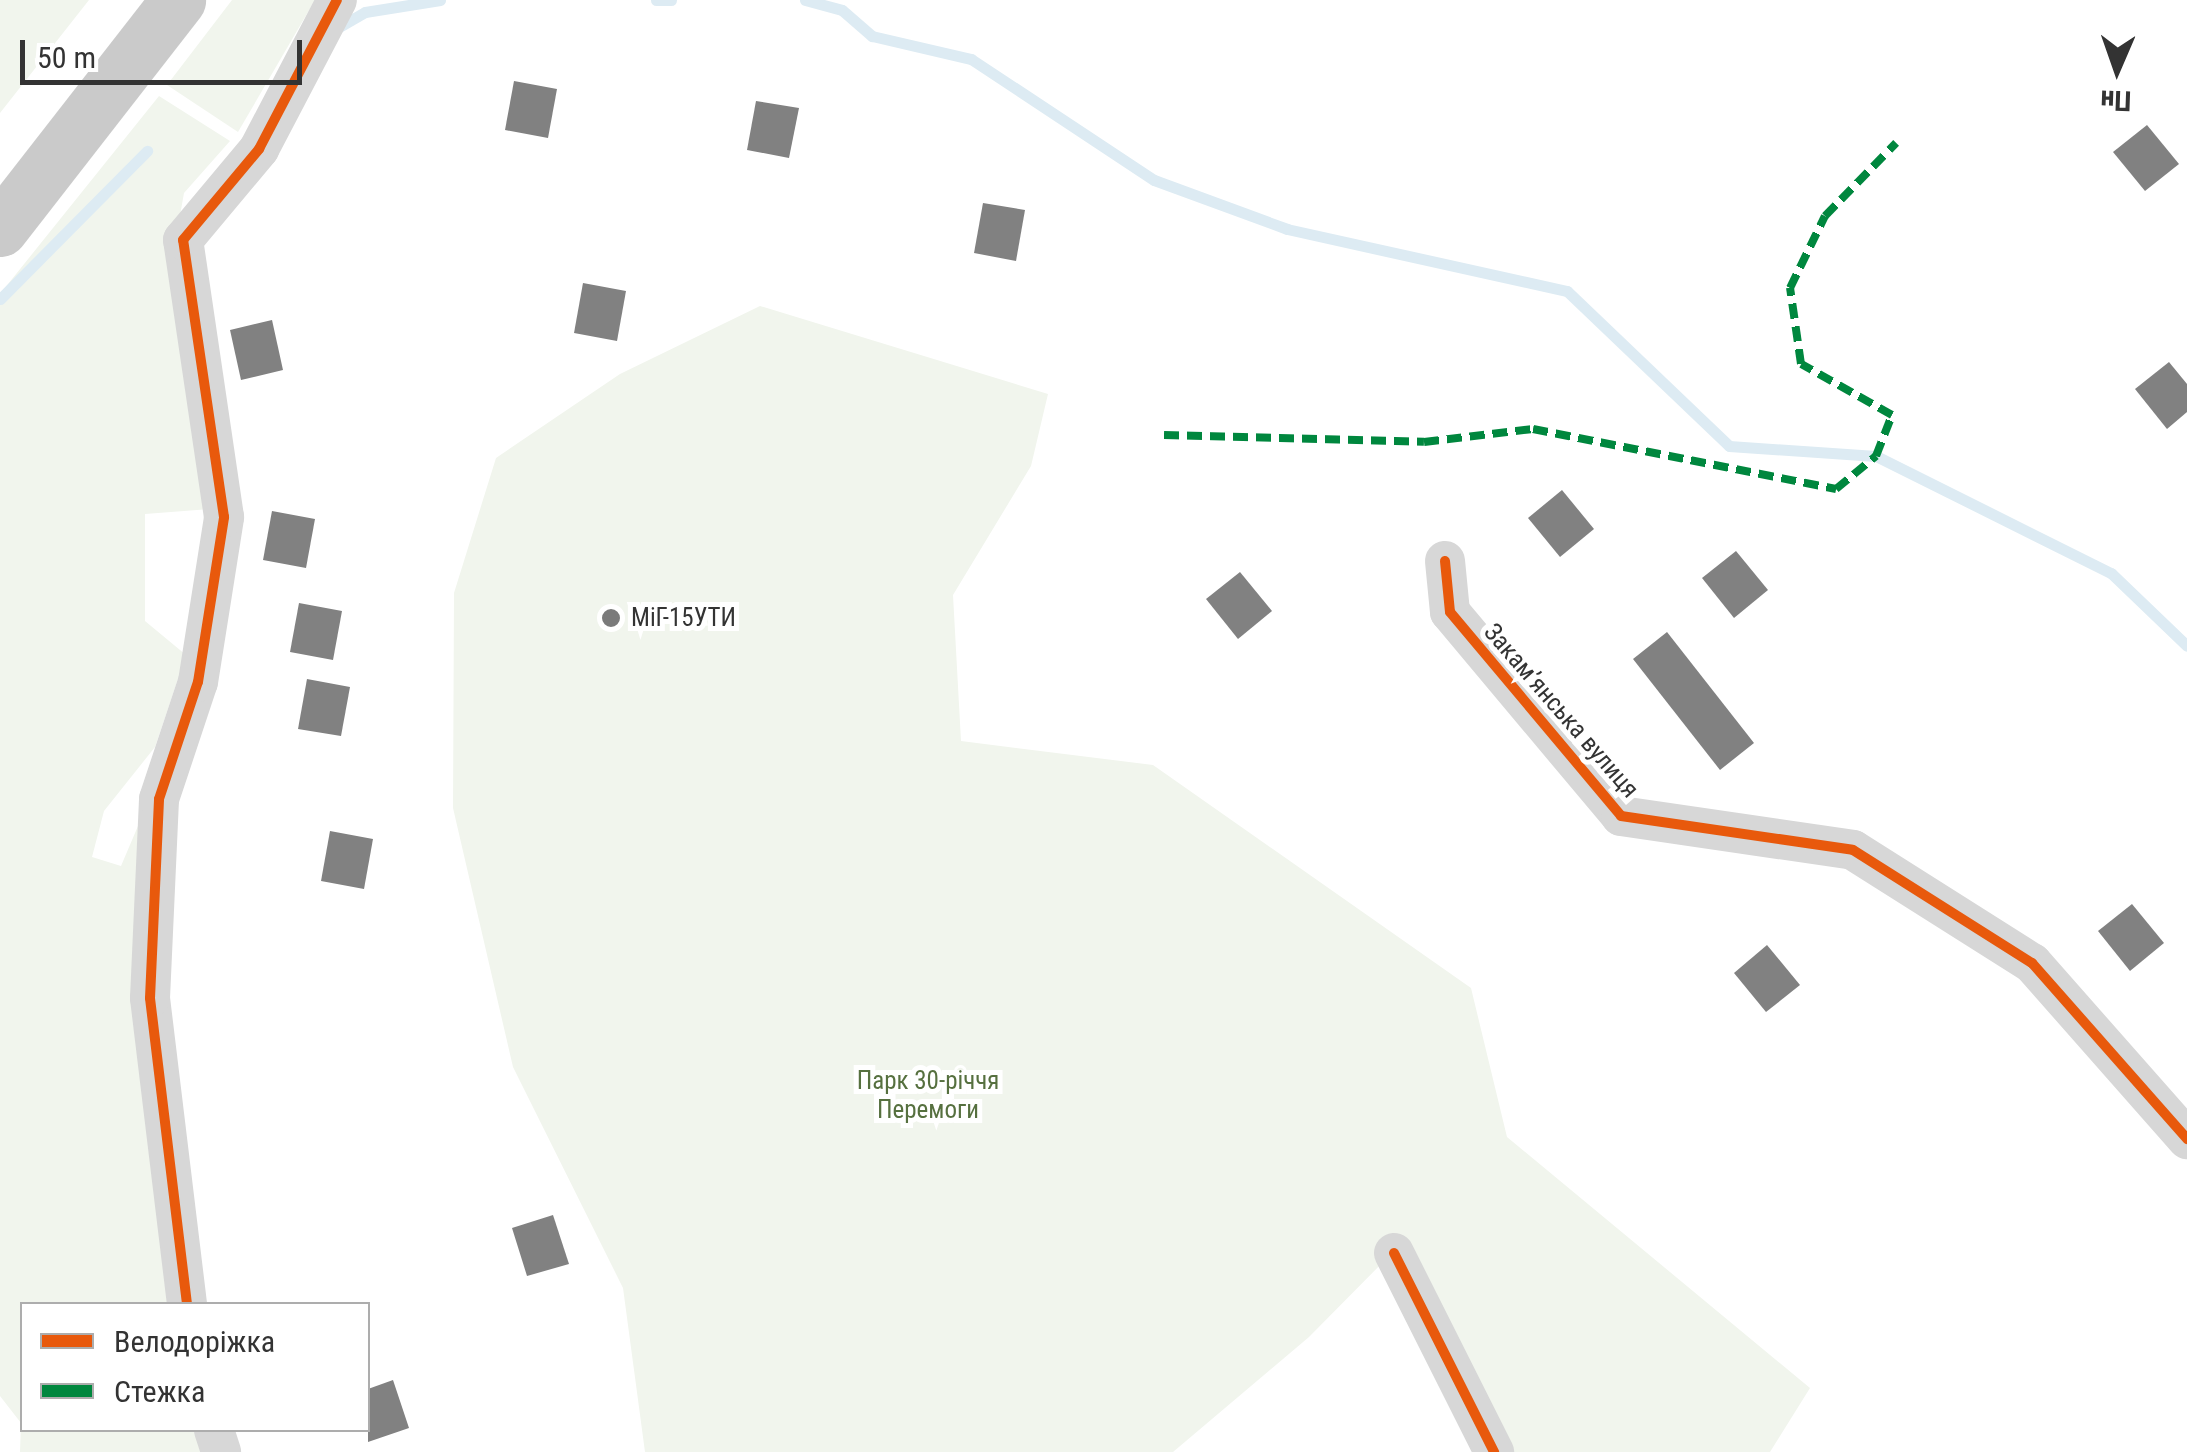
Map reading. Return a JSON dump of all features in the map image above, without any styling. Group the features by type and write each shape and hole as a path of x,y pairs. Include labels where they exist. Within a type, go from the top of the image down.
{"main road":[{"path":"0,230 21,170 142,0"},
{"path":"21,170 178,0"}],"street":[{"path":"187,1302 150,998 158,818 198,682 224,518 183,240 259,150 337,0"},
{"name":"Закамʼянська вулиця","path":"1446,561 1450,612 1622,816 1853,850 2032,963 2187,1139"},
{"path":"1394,1252 1494,1452"}],"green space":[{"path":"0,0 89,0 0,113"},
{"path":"232,0 315,0 238,132 167,85"},
{"path":"159,96 230,141 184,193 179,221 210,509 145,514 145,621 186,655 155,747 104,811 92,857 121,866 138,826 174,1302 20,1302 20,1422 0,1396 0,294"},
{"name":"Парк 30-річчя Перемоги","path":"760,306 1048,394 1031,466 953,595 961,741 1153,765 1471,988 1507,1137 1810,1388 1770,1452 1494,1452 1393,1252 1309,1337 1173,1452 645,1452 623,1288 513,1067 453,808 454,593 496,458 620,374"},
{"path":"21,1432 207,1432 213,1452 20,1452"}],"building":[{"path":"514,81 557,89 548,138 505,130"},
{"path":"756,101 799,108 789,158 747,150"},
{"path":"2147,125 2179,164 2145,191 2113,152"},
{"path":"983,203 1025,210 1016,261 974,253"},
{"path":"583,283 626,291 617,341 574,333"},
{"path":"272,320 283,370 241,380 230,330"},
{"path":"2169,362 2187,384 2187,412 2167,429 2135,389"},
{"path":"1562,490 1594,529 1560,557 1528,518"},
{"path":"272,511 315,519 306,568 263,560"},
{"path":"1736,551 1768,590 1734,618 1702,578"},
{"path":"1240,572 1272,611 1238,639 1206,599"},
{"path":"299,603 342,611 333,660 290,652"},
{"path":"1667,632 1754,743 1720,770 1633,659"},
{"path":"307,679 350,687 341,736 298,729"},
{"path":"330,831 373,839 364,889 321,881"},
{"path":"2132,904 2164,943 2130,971 2098,931"},
{"path":"1767,945 1800,985 1766,1012 1734,973"},
{"path":"553,1215 569,1264 527,1276 512,1228"},
{"path":"393,1380 409,1428 368,1442 370,1388"}],"waterway":[{"path":"339,27 365,12 440,0"},
{"path":"656,0 671,0"},
{"path":"805,0 842,10 872,36 971,59 1154,180 1287,229 1567,291 1729,446 1876,456 2111,573 2187,646"},
{"path":"0,299 147,151"}],"marked path":[{"path":"1164,435 1424,442 1533,429 1836,489 1876,456 1892,415 1801,364 1790,288 1825,216 1896,143"}],"cycle path":[{"path":"187,1302 150,998 159,799 198,682 224,517 183,240 259,149 337,0"},
{"path":"1445,561 1450,612 1621,816 1853,850 2032,963 2187,1139"},
{"path":"1394,1253 1494,1452"}],"place":[{"name":"МіГ-15УТИ","path":"611,618"}]}
